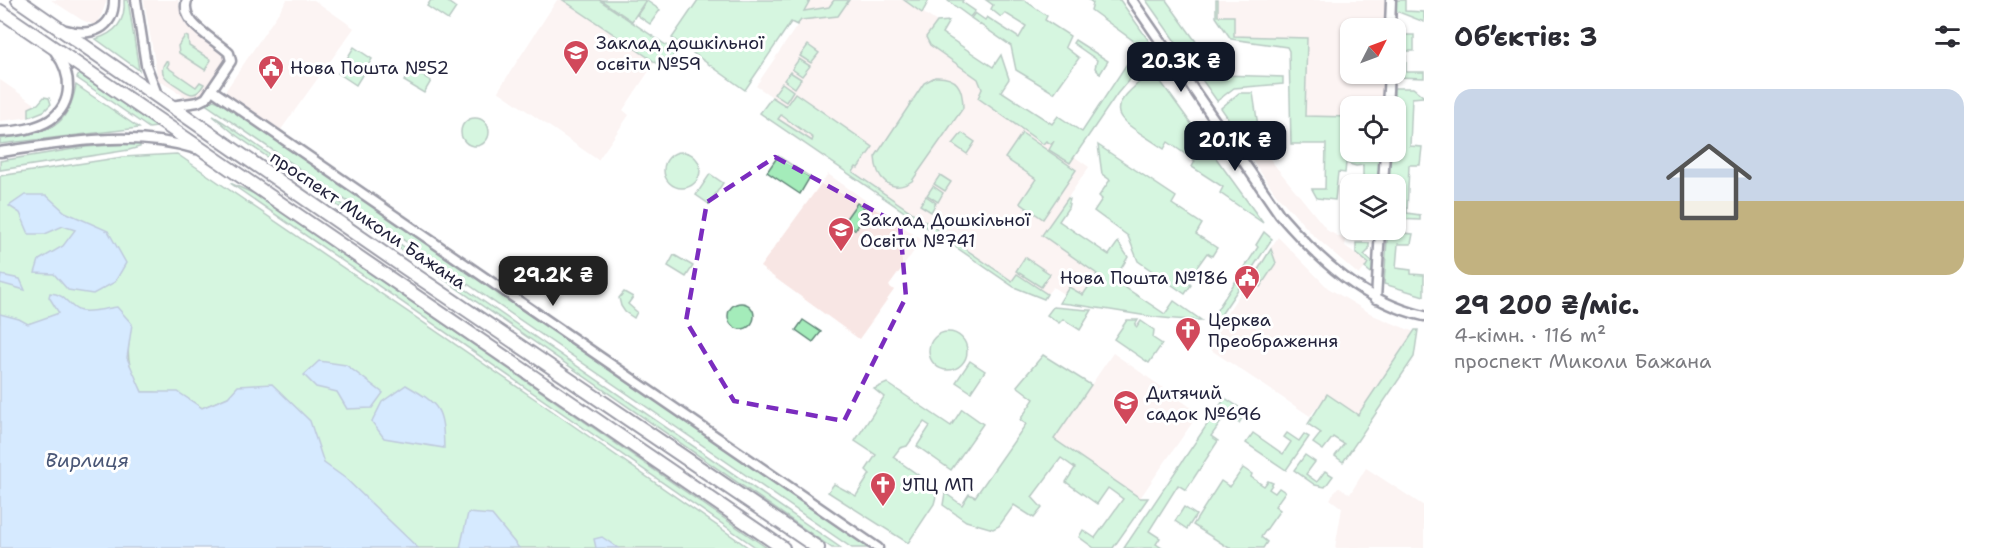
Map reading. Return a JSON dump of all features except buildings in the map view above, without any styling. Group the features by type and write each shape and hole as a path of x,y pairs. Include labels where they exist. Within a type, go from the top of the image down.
{"highway":[{"name":"проспект Миколи Бажана","path":"18,0 818,548"},
{"name":"проспект Миколи Бажана","path":"0,11 783,548"}],"street":[{"path":"59,28 78,34 87,34 96,30 109,20 114,0"},
{"path":"136,0 146,65 158,97"},
{"path":"171,106 198,102 206,98 231,61 229,53 188,17 185,6 187,0"},
{"path":"1131,0 1280,215 1326,263 1359,289 1393,307 1424,316"},
{"path":"1390,18 1391,0"},
{"path":"0,132 44,123 63,106 69,77 61,60 48,43"},
{"name":"проспект Миколи Бажана","path":"212,90 878,548"},
{"path":"0,152 83,141 143,139 178,144 208,153"},
{"path":"1376,299 1379,240"}],"highlighted area":[{"path":"775,157 900,225 906,297 844,421 734,401 686,321 707,202"}],"shaded area":[{"path":"51,0 107,0 97,26 82,20"},
{"path":"144,0 178,0 182,18 187,26 218,47 224,55 224,68 209,92 198,98 189,99 158,80"},
{"path":"287,0 314,0 354,28 280,131 224,93"},
{"name":"Заклад дошкільної освіти №59","path":"557,0 564,0 655,62 623,110 629,115 598,160 498,91"},
{"path":"788,0 834,0 829,7 803,11"},
{"path":"849,0 904,0 937,22 927,37 986,77 987,90 1080,149 1075,157 1089,167 1042,235 1101,275 1085,298 1068,297 1053,287 1047,294 1018,274 1013,281 852,172 855,167 814,139 811,142 778,119 786,106 756,86 801,20 838,16"},
{"path":"1218,0 1386,0 1385,18 1340,18 1340,84 1384,84 1383,96 1340,96 1340,117 1305,116 1307,38 1234,36 1217,16"},
{"path":"0,80 38,106 31,117 0,121"},
{"path":"1264,152 1328,231 1340,237 1340,240 1346,240 1345,246 1369,263 1359,275 1313,235 1276,194 1252,160"},
{"name":"Заклад Дошкільної Освіти №741","path":"828,174 922,240 889,286 894,290 859,339 760,267"},
{"path":"1278,237 1328,288 1375,316 1414,332 1358,416 1327,395 1310,416 1205,346"},
{"name":"Дитячий садок №696","path":"1113,353 1199,413 1140,498 1054,439"},
{"path":"1366,468 1424,506 1424,548 1335,548 1342,508 1330,499 1338,487 1350,494"}],"green space":[{"path":"124,0 128,0 139,70 96,39 118,26 123,15"},
{"path":"431,0 445,0 456,8 448,20 427,6"},
{"path":"563,0 599,0 676,52 664,68"},
{"path":"601,0 646,0 632,21"},
{"path":"698,0 810,0 804,11 829,7 834,0 849,0 838,16 801,20 797,25 791,22 745,90 672,38"},
{"path":"904,0 929,0 922,13"},
{"path":"949,0 963,0 962,2 975,11 970,17"},
{"path":"986,0 1024,0 1047,16 1045,20 1070,36 1065,47 1079,58 1054,93 1016,70 1011,46 971,18 975,13 985,20 987,17 1019,38 1026,26 1005,13 1001,17 991,9 993,5"},
{"path":"1089,0 1120,0 1149,41 1150,46 1145,49 1091,10 1093,3"},
{"path":"1146,0 1166,0 1220,75 1283,77 1283,84 1234,88 1217,101"},
{"path":"1216,0 1218,0 1218,16 1234,16 1234,36 1307,38 1305,116 1340,117 1340,162 1381,162 1380,174 1363,174 1363,165 1356,166 1346,163 1345,173 1338,172 1335,200 1317,198 1312,189 1325,189 1326,144 1291,144 1289,51 1287,47 1231,39 1216,17"},
{"path":"1396,0 1405,0 1405,11 1424,12 1424,22 1396,11"},
{"path":"647,1 660,10 650,24 637,15"},
{"path":"949,21 942,33 993,67 1001,55 1009,79 1001,91 1052,124 1058,116 1082,132 1134,53 1145,61 1117,94 1070,163 1049,150 1054,141 1051,144 1046,141 1043,144 978,98 982,89 978,79 930,45 926,37 937,22"},
{"path":"1406,35 1414,35 1414,51 1406,51"},
{"path":"185,36 188,37 189,46 211,60 205,70 179,53 178,46"},
{"path":"1075,40 1108,61 1100,74 1095,68 1097,60 1073,43"},
{"path":"808,45 819,53 811,63 800,56"},
{"path":"354,47 372,59 356,85 338,73"},
{"path":"799,59 810,66 802,76 792,69"},
{"path":"166,61 169,63 167,67 196,87 200,82 204,84 199,91 195,94 189,93 168,80 162,70"},
{"path":"412,69 431,81 424,93 404,81"},
{"path":"1153,71 1263,223 1220,193 1223,187 1192,167 1195,161 1168,142 1164,149 1124,121 1119,114 1119,106 1124,97"},
{"path":"790,72 801,79 795,88 784,80"},
{"path":"1406,72 1424,72 1424,78 1406,77"},
{"path":"79,74 157,127 149,128 77,78"},
{"path":"935,77 949,78 957,84 962,94 963,108 912,181 904,185 891,185 878,172 875,157 924,83"},
{"path":"782,83 793,91 786,102 774,94"},
{"path":"76,85 139,128 0,144 0,139 41,132 59,122 72,101"},
{"path":"1394,88 1413,88 1424,97 1412,98 1410,146 1422,147 1420,165 1409,165 1407,213 1420,215 1420,220 1406,219 1406,174 1390,174 1390,162 1406,162 1406,96 1394,96"},
{"path":"795,93 873,147 853,172 1012,281 1017,274 1047,294 1044,299 1014,287 760,113 772,97 786,106","holes":["781,115 813,138 812,141 778,119"]},
{"path":"1239,93 1253,93 1258,126 1265,150 1255,157 1221,108"},
{"path":"44,97 49,98 51,104 44,111 29,117 29,108 38,104"},
{"path":"214,100 227,105 873,548 852,548 204,103"},
{"path":"213,116 841,548 832,548 237,136"},
{"path":"475,118 485,122 489,132 485,142 475,146 465,142 461,132 465,122"},
{"path":"962,133 975,142 967,154 953,144"},
{"path":"1022,133 1076,170 1043,219 1020,203 1036,179 1005,158"},
{"path":"140,143 140,147 129,150 0,170 0,161 86,147"},
{"path":"1098,145 1176,197 1172,204 1202,224 1196,234 1217,248 1212,256 1207,253 1187,281 1191,285 1185,294 1138,261 1128,236 1094,211 1102,199 1099,196 1110,180 1102,174"},
{"path":"682,152 695,157 700,170 695,183 682,188 669,183 664,170 669,157"},
{"path":"177,154 749,548 461,546 460,548 409,548 228,397 202,408 185,397 142,392 129,363 129,342 38,321 28,324 0,323 0,176 123,157"},
{"path":"778,156 810,177 800,194 767,172"},
{"path":"710,174 723,183 709,204 696,195"},
{"path":"940,175 951,182 945,191 934,184"},
{"path":"230,183 257,195 767,548 757,548"},
{"path":"933,186 943,193 938,202 927,195"},
{"path":"926,196 936,203 931,212 920,205"},
{"path":"1068,198 1070,199 1068,208 1059,221 1109,255 1118,242 1128,257 1114,280 1165,314 1174,301 1201,320 1148,316 1059,303 1069,287 1083,295 1097,274 1042,235"},
{"path":"857,203 869,211 855,230 845,220"},
{"path":"1264,232 1272,239 1214,325 1207,325 1258,247 1256,245"},
{"path":"1406,233 1413,234 1411,244 1398,244 1396,268 1411,270 1411,274 1424,275 1424,296 1384,284 1387,240 1406,240"},
{"path":"1356,243 1369,243 1369,250 1364,255 1371,261 1375,260 1375,276 1365,268 1368,263 1356,253"},
{"path":"1271,249 1276,263 1260,287 1251,281"},
{"path":"674,255 693,266 686,277 668,266"},
{"path":"1025,257 1050,274 1041,287 1016,271"},
{"path":"624,292 633,297 628,304 637,312 634,318 621,306 619,298"},
{"path":"741,303 751,306 754,316 751,326 741,329 731,326 728,316 731,306"},
{"path":"1053,307 1092,310 1080,330 1063,319 1059,323 1047,315"},
{"path":"803,320 821,332 813,342 796,330"},
{"path":"1127,320 1138,320 1135,325 1137,327 1141,321 1154,330 1153,338 1162,344 1149,363 1114,339"},
{"path":"1415,330 1418,330 1414,357 1343,462 1335,456 1344,444 1333,437 1323,450 1313,443 1321,433 1308,424 1327,394 1358,415"},
{"path":"948,332 961,338 967,351 961,364 948,370 935,364 929,351 935,338"},
{"path":"1043,355 1091,385 1054,439 1140,498 1148,498 1113,548 1094,548 1079,537 1083,530 1095,538 1123,499 1108,488 1097,504 1066,482 1075,468 1061,458 1032,497 1042,508 1034,518 1014,505 999,526 993,529 966,521 943,505 945,493 962,505 969,494 975,497 1026,424 1020,420 1034,399 1017,386"},
{"path":"970,361 985,371 971,392 956,382"},
{"path":"887,383 951,426 962,409 983,424 951,470 917,446 930,426 924,422 907,446 900,448 893,457 938,489 934,504 908,543 828,492 834,484 856,496 870,474 866,470 876,455 855,441 884,397 874,389"},
{"path":"1225,398 1246,412 1239,423 1226,415 1211,436 1218,441 1186,490 1178,485 1149,531 1160,538 1156,544 1162,548 1124,548"},
{"path":"1253,433 1283,454 1291,442 1284,437 1287,433 1299,441 1304,434 1309,437 1286,470 1246,443"},
{"path":"1305,455 1315,462 1306,474 1317,482 1325,471 1333,476 1325,487 1315,485 1294,470"},
{"path":"1243,468 1264,486 1268,481 1273,483 1269,489 1275,493 1279,488 1285,492 1275,506 1280,510 1261,537 1267,542 1263,548 1229,548 1193,525 1221,481 1230,487"},
{"path":"1184,507 1196,515 1187,529 1175,521"}],"water":[{"path":"25,195 46,195 65,212 108,231 126,263 115,282 93,294 68,290 54,274 35,273 39,260 63,246 75,230 63,226 45,234 29,234 20,213 9,206"},
{"path":"1,275 20,279 25,290 0,283"},
{"name":"Вирлиця","path":"50,293 60,296 82,311 117,307 132,324 127,358 142,392 178,392 202,408 228,397 238,386 272,384 310,421 324,463 345,478 418,548 0,548 0,314 28,324 59,313 49,297"},
{"path":"319,361 346,365 383,393 372,408 347,409 337,392 316,387 304,375"},
{"path":"406,385 433,403 437,409 441,416 444,448 384,438 372,422 382,402"},
{"path":"468,513 492,515 519,548 460,548"},
{"path":"602,537 618,548 596,548 594,539"}],"place":[{"name":"Заклад дошкільної освіти №59","path":"576,76"},
{"name":"Нова Пошта №52","path":"271,91"},
{"name":"Заклад Дошкільної Освіти №741","path":"841,253"},
{"name":"Нова Пошта №186","path":"1247,301"},
{"name":"Церква Преображення","path":"1188,353"},
{"name":"Дитячий садок №696","path":"1126,426"},
{"name":"УПЦ МП","path":"883,508"}]}
